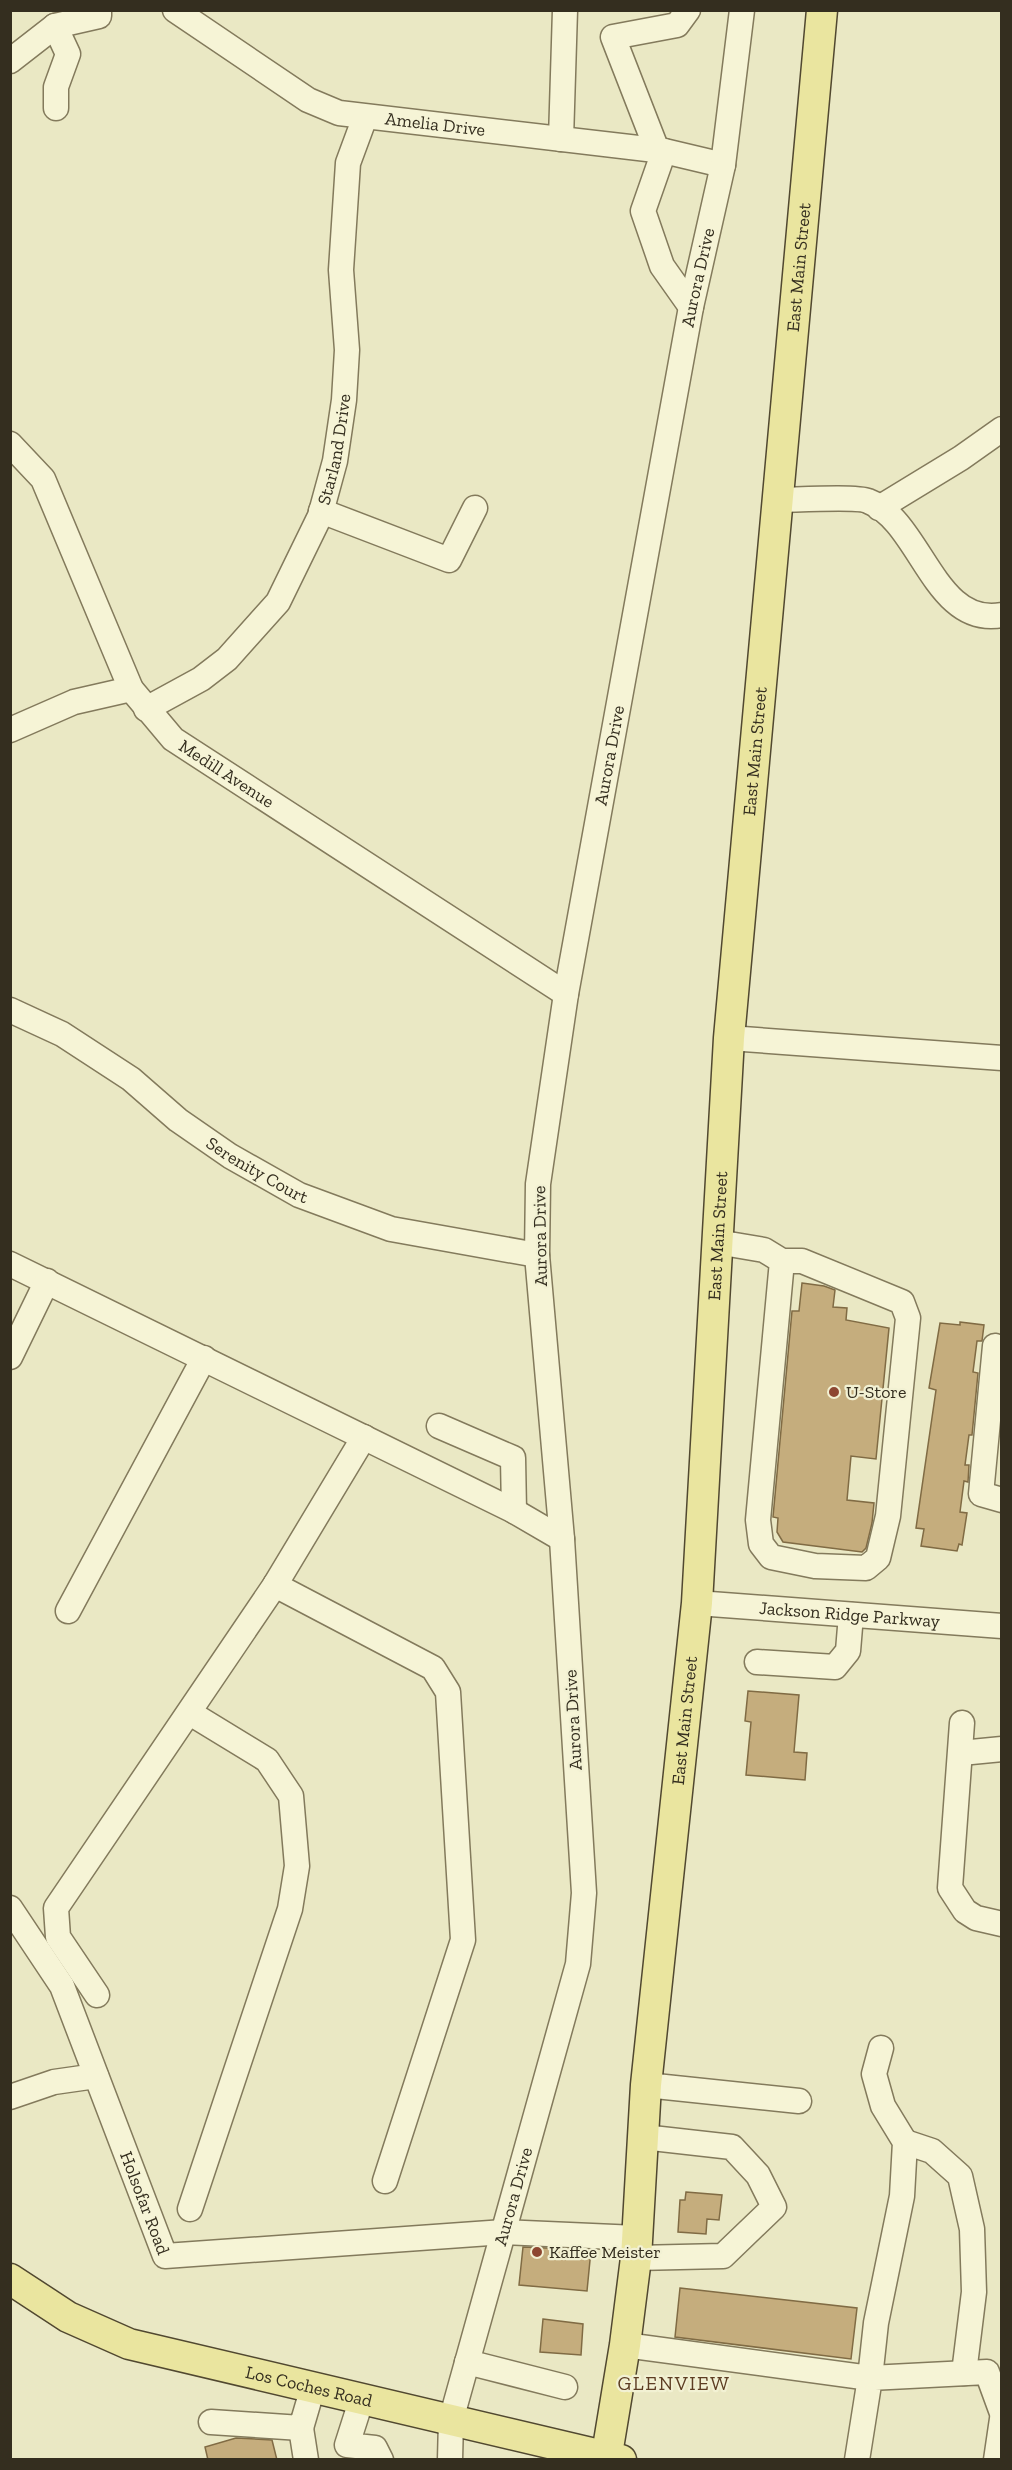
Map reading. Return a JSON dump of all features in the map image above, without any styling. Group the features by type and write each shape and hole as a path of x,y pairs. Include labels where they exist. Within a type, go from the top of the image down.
{"main road":[{"name":"East Main Street","path":"611,2458 636,2248 646,2085 697,1603 729,1038 822,10"},
{"name":"Los Coches Road","path":"10,2279 68,2318 129,2344 451,2420 548,2450 611,2458"}],"street":[{"path":"10,61 55,26 99,16 99,10"},
{"name":"Amelia Drive","path":"175,10 308,100 339,113 660,150 723,165"},
{"path":"561,139 565,10"},
{"path":"688,10 677,25 613,37 660,150 643,212 662,266 691,307"},
{"name":"Aurora Drive","path":"450,2460 451,2420 578,1964 584,1893 562,1539 537,1255 538,1184 566,994 691,307 723,165 742,10"},
{"path":"55,26 68,54 56,87 56,108"},
{"name":"Starland Drive","path":"146,709 201,679 227,659 278,602 321,511 335,461 344,400 347,350 341,270 348,163 365,117"},
{"path":"879,508 961,458 1002,429"},
{"name":"Medill Avenue","path":"10,444 43,479 130,689 173,740 566,994"},
{"path":"776,500 867,500 897,520 937,583 960,605 986,618 1002,615"},
{"path":"321,511 449,560 475,508"},
{"path":"10,730 74,702 130,689"},
{"name":"Serenity Court","path":"10,1010 62,1034 131,1079 178,1120 230,1156 299,1195 391,1229 537,1255"},
{"path":"729,1038 1002,1058"},
{"path":"717,1242 764,1250 782,1261 802,1261 891,1295 902,1302 908,1318 888,1516 878,1558 866,1568 815,1566 771,1557 761,1544 758,1520 782,1261"},
{"path":"10,1264 514,1511 562,1539"},
{"path":"10,1357 47,1281"},
{"path":"991,1497 996,1401 994,1346"},
{"path":"68,1611 204,1358"},
{"path":"439,1426 513,1458 514,1511"},
{"path":"97,1995 58,1937 56,1908 275,1585 364,1437"},
{"path":"275,1585 433,1668 448,1692 463,1940 385,2181"},
{"name":"Jackson Ridge Parkway","path":"697,1603 1002,1626"},
{"path":"757,1662 835,1667 848,1651 851,1615"},
{"path":"190,1713 267,1760 291,1796 297,1866 290,1910 190,2209"},
{"path":"962,1723 950,1888 965,1911 976,1918 1002,1924"},
{"path":"960,1753 1002,1749"},
{"name":"Holsofar Road","path":"10,1908 62,1986 165,2256 504,2232"},
{"path":"856,2460 870,2378 876,2323 902,2196 905,2142 883,2106 874,2074 881,2048"},
{"path":"10,2097 54,2082 96,2076"},
{"path":"646,2085 799,2101"},
{"path":"504,2232 723,2256 774,2207 758,2175 732,2147 643,2137"},
{"path":"905,2142 932,2151 960,2176 972,2229 974,2292 964,2373"},
{"path":"625,2345 870,2378 987,2372 1002,2413"},
{"path":"468,2362 565,2387"},
{"path":"306,2460 301,2428 313,2387"},
{"path":"362,2398 347,2445 375,2448 381,2460"},
{"path":"996,2460 1002,2419"},
{"path":"211,2422 301,2428"}],"building":[{"name":"U-Store","path":"802,1283 835,1290 833,1307 847,1308 846,1320 889,1328 876,1459 851,1456 847,1500 874,1503 866,1548 862,1552 783,1542 777,1532 778,1518 773,1517 792,1311 799,1311"},
{"path":"960,1322 984,1325 982,1341 977,1341 973,1372 978,1373 972,1435 969,1435 965,1465 969,1465 968,1482 964,1481 960,1512 967,1513 962,1545 959,1544 957,1551 921,1546 924,1529 916,1528 936,1390 929,1388 940,1323 960,1325"},
{"path":"748,1691 799,1695 794,1752 807,1753 805,1780 746,1775 751,1722 745,1721"},
{"path":"686,2192 722,2195 719,2220 707,2219 706,2234 678,2232 680,2200 685,2200"},
{"path":"523,2247 591,2250 587,2291 519,2285"},
{"path":"680,2288 857,2308 851,2359 675,2337"},
{"path":"543,2319 583,2324 581,2355 540,2352"},
{"path":"236,2438 272,2440 277,2460 208,2460 205,2447"}],"place":[{"name":"U-Store","path":"834,1392"},
{"name":"Kaffee Meister","path":"537,2252"}],"district":[{"name":"GLENVIEW","path":"674,2383"}]}
